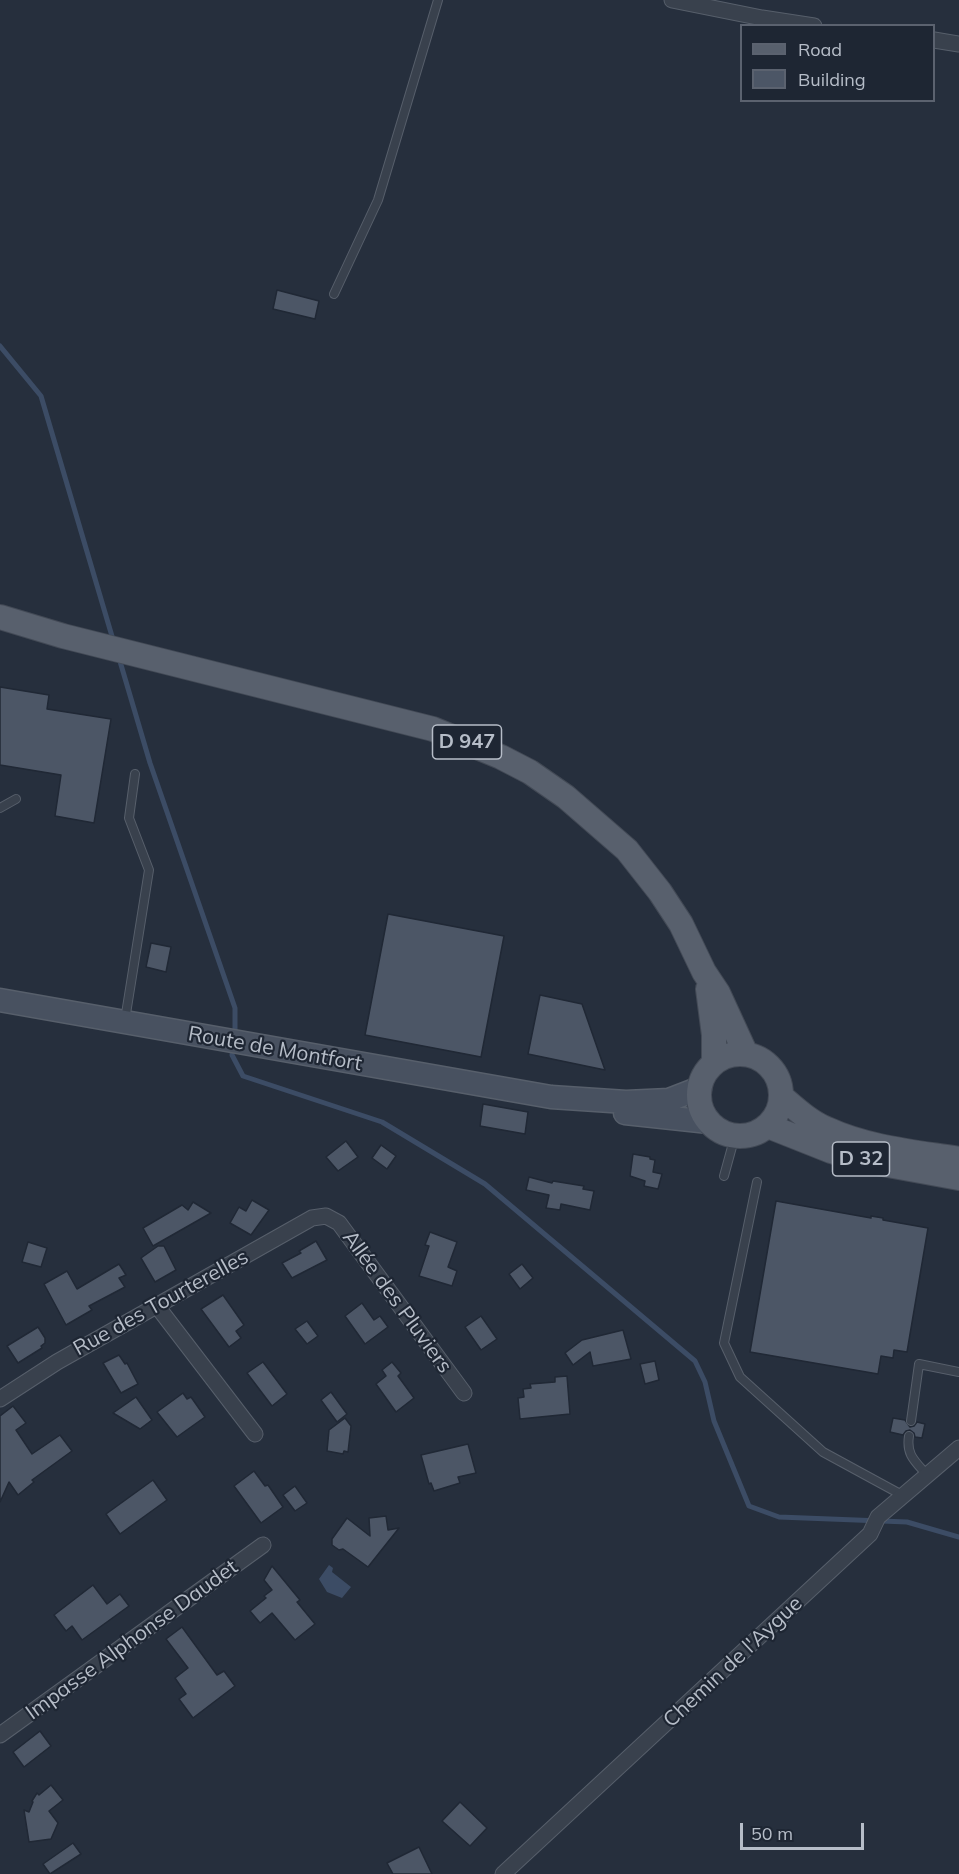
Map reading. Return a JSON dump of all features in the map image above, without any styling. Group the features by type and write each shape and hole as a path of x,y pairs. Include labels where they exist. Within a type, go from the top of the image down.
{"main road":[{"name":"D 947","path":"0,617 139,655 433,729 501,757 530,772 566,797 627,850 660,892 681,924 718,993 746,1054"},
{"name":"D 947","path":"705,972 711,1010 714,1063"},
{"name":"Route de Montfort","path":"0,1000 551,1098 585,1108 709,1122"},
{"path":"746,1054 765,1062 772,1068 781,1087 782,1097 780,1108 768,1126 747,1136 735,1136 717,1129 709,1122 699,1100 700,1088 702,1078 714,1063 724,1057 746,1054"},
{"name":"Route de Montfort","path":"551,1098 626,1102 669,1100 700,1088"},
{"name":"D 32","path":"782,1097 810,1119 836,1133 862,1142 959,1159"},
{"name":"D 32","path":"768,1126 831,1151 866,1161 959,1178"}],"street":[{"path":"672,0 801,24"},
{"path":"935,40 959,44"},
{"name":"Rue des Tourterelles","path":"0,1399 29,1378 312,1218 326,1216"},
{"name":"Allée des Pluviers","path":"326,1216 339,1223 464,1393"},
{"path":"158,1306 255,1434"},
{"name":"Chemin de l'Aygue","path":"503,1874 870,1534 878,1517 959,1448"},
{"name":"Impasse Alphonse Daudet","path":"0,1736 263,1545"}],"lane":[{"path":"334,294 378,200 438,0"},
{"path":"124,1022 148,870 129,818 135,774"},
{"path":"0,808 16,798"},
{"path":"724,1176 735,1136"},
{"path":"757,1182 724,1343 740,1377 823,1452 902,1495"},
{"path":"911,1421 919,1364 959,1372"},
{"path":"909,1436 907,1448 909,1454 927,1475"}],"water":[{"path":"329,1565 333,1568 332,1572 351,1587 342,1598 327,1592 319,1579"}],"building":[{"path":"277,290 319,301 315,319 273,309"},
{"path":"0,687 49,695 47,709 111,719 94,823 55,816 61,775 0,765"},
{"path":"388,914 504,936 481,1057 365,1035"},
{"path":"151,943 171,947 166,972 146,967"},
{"path":"540,995 582,1004 605,1070 528,1054"},
{"path":"483,1104 528,1112 525,1134 480,1126"},
{"path":"346,1141 358,1157 338,1171 326,1157"},
{"path":"381,1145 396,1156 387,1169 372,1158"},
{"path":"633,1154 655,1160 653,1172 662,1174 658,1189 644,1186 645,1181 630,1176"},
{"path":"529,1177 552,1183 553,1181 584,1186 583,1189 594,1191 590,1210 561,1204 560,1210 546,1208 549,1195 526,1190"},
{"path":"252,1200 269,1210 251,1235 230,1223 239,1207 246,1211"},
{"path":"776,1201 871,1218 871,1216 883,1218 883,1220 928,1228 907,1352 894,1350 893,1358 881,1356 878,1374 750,1352"},
{"path":"193,1202 211,1213 153,1246 143,1228 182,1205 188,1210"},
{"path":"430,1232 457,1242 448,1267 457,1271 452,1286 419,1276 429,1246 425,1245"},
{"path":"316,1241 327,1260 292,1278 282,1263 301,1253 299,1251"},
{"path":"28,1242 47,1248 41,1267 22,1262"},
{"path":"158,1246 164,1246 176,1270 155,1282 141,1258"},
{"path":"119,1264 126,1275 119,1278 125,1287 89,1306 92,1310 66,1325 44,1284 67,1271 77,1289"},
{"path":"522,1264 533,1278 520,1289 509,1274"},
{"path":"223,1295 244,1325 236,1331 241,1338 229,1347 201,1309"},
{"path":"362,1303 374,1320 380,1316 388,1327 365,1344 345,1316"},
{"path":"481,1316 497,1339 481,1350 465,1327"},
{"path":"307,1321 318,1336 307,1344 295,1329"},
{"path":"38,1327 45,1338 45,1343 41,1346 42,1348 18,1363 7,1346"},
{"path":"623,1330 631,1359 593,1366 590,1352 573,1365 565,1353 582,1340"},
{"path":"119,1355 125,1364 127,1363 138,1384 121,1393 103,1363"},
{"path":"655,1361 659,1380 645,1384 640,1364"},
{"path":"263,1362 287,1394 272,1406 247,1373"},
{"path":"392,1362 401,1373 398,1376 414,1398 396,1412 376,1384 386,1376 382,1370"},
{"path":"567,1376 570,1414 520,1419 518,1398 524,1397 523,1389 531,1388 530,1384 555,1382 555,1377"},
{"path":"331,1392 347,1414 337,1422 321,1400"},
{"path":"183,1393 187,1399 191,1397 205,1417 177,1437 157,1412"},
{"path":"136,1397 152,1420 140,1429 113,1413"},
{"path":"13,1406 26,1423 16,1430 32,1454 60,1435 72,1451 32,1480 34,1482 18,1495 9,1482 0,1502 0,1416"},
{"path":"345,1418 351,1426 348,1452 344,1451 343,1454 327,1451 329,1430"},
{"path":"893,1418 905,1420 910,1427 917,1422 925,1424 922,1438 915,1437 910,1430 903,1435 890,1432"},
{"path":"468,1444 476,1473 458,1477 460,1483 434,1491 431,1483 429,1484 421,1455"},
{"path":"254,1471 265,1486 268,1485 283,1507 261,1523 234,1486"},
{"path":"153,1480 167,1500 120,1534 106,1514"},
{"path":"295,1486 307,1503 295,1511 283,1495"},
{"path":"386,1516 388,1530 399,1528 368,1567 343,1549 339,1550 332,1545 332,1539 347,1518 370,1536 369,1518"},
{"path":"272,1566 300,1600 297,1602 315,1624 295,1640 272,1613 260,1623 250,1611 272,1590 264,1580"},
{"path":"93,1585 107,1604 120,1594 129,1606 82,1640 72,1626 66,1631 54,1615"},
{"path":"182,1627 217,1675 224,1671 235,1686 193,1718 179,1699 186,1694 175,1678 188,1668 166,1639"},
{"path":"40,1731 51,1746 24,1767 13,1752"},
{"path":"51,1785 63,1800 49,1811 58,1823 51,1839 29,1842 24,1810 29,1812 37,1793 39,1795"},
{"path":"460,1802 487,1828 470,1846 442,1821"},
{"path":"73,1843 81,1854 50,1874 43,1864"},
{"path":"419,1847 432,1874 393,1874 387,1863"}],"waterway":[{"path":"0,346 41,396 114,643"},
{"path":"119,658 150,763 235,1008 235,1034"},
{"path":"233,1047 232,1055 243,1076 382,1122 485,1184 695,1361 705,1382 714,1421 749,1506 779,1517 907,1522 959,1537"}]}
